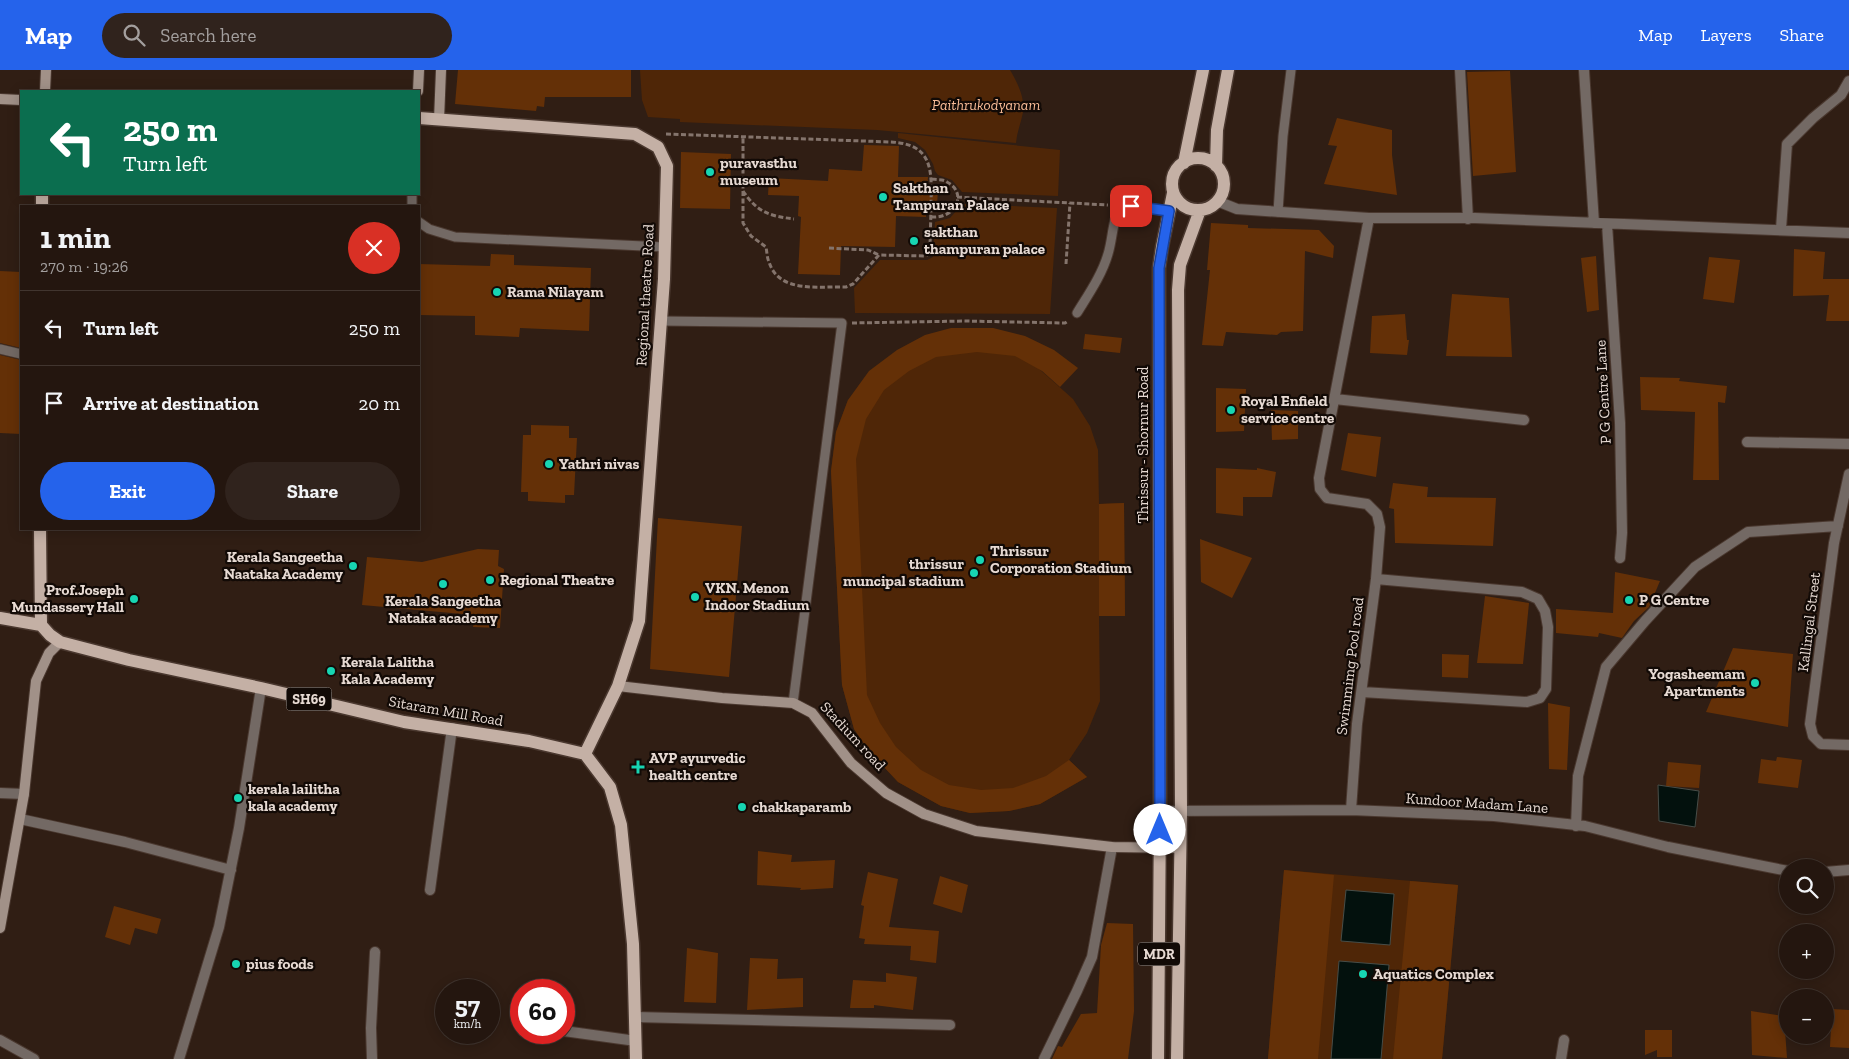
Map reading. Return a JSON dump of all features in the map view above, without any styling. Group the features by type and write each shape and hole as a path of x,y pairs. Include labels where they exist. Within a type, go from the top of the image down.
{"main road":[{"path":"45,90 46,70"},
{"path":"418,90 419,70"},
{"path":"439,120 441,70"},
{"path":"1184,163 1203,70"},
{"path":"1216,166 1217,130 1228,70"},
{"path":"0,99 20,100"},
{"name":"Regional theatre Road","path":"420,118 635,134 658,147 667,166 661,321 640,621 618,686"},
{"path":"1192,159 1200,159 1216,166 1221,173 1223,189 1217,201 1208,208 1200,210 1184,206 1174,193 1172,185 1173,176 1184,163 1192,159"},
{"name":"Thrissur - Shornur Road","path":"1160,848 1159,268 1174,193"},
{"name":"MDR","path":"1176,1059 1181,811 1178,290 1180,265 1200,210"},
{"path":"0,618 41,625 40,530"},
{"name":"Sitaram Mill Road","path":"41,625 60,642 129,660 261,688 404,722 529,741 585,754"},
{"path":"0,928 24,794 36,681 49,653 60,642"},
{"path":"618,686 585,754 610,787 621,825 633,944 636,1059"},
{"name":"Stadium road","path":"618,686 722,698 793,703 812,712 852,763 886,793 924,814 976,831 1112,847 1180,848"},
{"name":"MDR","path":"1158,1059 1160,848"},
{"path":"1159,976 1178,977"}],"street":[{"path":"1460,70 1468,218"},
{"path":"1584,70 1594,223"},
{"path":"1781,230 1786,144 1841,94 1849,81"},
{"path":"1217,201 1237,208 1369,218 1468,218 1849,233"},
{"path":"1369,218 1335,399 1524,420"},
{"name":"P G Centre Lane","path":"1607,224 1620,423 1622,533 1620,558"},
{"name":"Swimmimg Pool road","path":"1335,399 1320,478 1320,489 1327,498 1367,504 1377,514 1380,526 1376,579 1357,724 1351,810"},
{"path":"1746,442 1849,444"},
{"name":"Kallingal Street","path":"1849,474 1834,543 1810,724 1813,736 1821,744 1849,745"},
{"path":"1576,826 1578,776 1606,667 1645,621 1695,567 1748,532 1838,526"},
{"path":"1362,692 1527,702 1540,698 1546,688 1548,628 1545,611 1538,599 1522,592 1376,579"},
{"path":"179,1059 219,927 239,828 261,688"},
{"path":"430,890 452,728"},
{"path":"0,793 24,794"},
{"name":"Kundoor Madam Lane","path":"1160,811 1351,810 1494,816 1576,826 1779,869"},
{"path":"20,819 125,842 231,870"},
{"path":"1044,1059 1092,957 1112,847"},
{"path":"1834,871 1849,870"},
{"path":"372,1059 371,1028 375,952"},
{"path":"635,1017 950,1024"},
{"path":"575,1033 636,1041"},
{"path":"0,1040 34,1059"},
{"path":"1561,1059 1564,1040"}],"lane":[{"path":"1278,212 1283,136 1291,70"},
{"path":"1077,313 1095,283 1108,254 1116,214 1121,205 1169,211"},
{"path":"420,223 429,229 455,237 664,248"},
{"path":"661,321 842,323 793,703"},
{"path":"0,349 20,354"}],"path":[{"path":"666,134 903,143 914,147 923,154 929,164 932,179 930,252 926,256 879,255 868,250 829,248"},
{"path":"743,137 743,222 751,236 766,247 769,264 778,277 792,286 846,287 853,284 879,255"},
{"path":"931,217 947,215 955,207 957,197 952,185 942,180 932,179"},
{"path":"742,189 751,203 763,212 794,219"},
{"path":"957,197 1121,205"},
{"path":"1066,264 1070,203"},
{"path":"842,323 964,321 1065,323 1077,313"}],"green space":[{"name":"Paithrukodyanam","path":"640,70 1010,70 1022,95 1023,112 1016,143 877,130 680,122 680,119 648,117 642,100"},
{"path":"898,133 1060,150 1058,196 962,192 952,180 938,175 925,150 915,142 898,138"},
{"path":"962,204 1057,208 1050,314 855,313 854,288 880,260 927,260 933,257 935,222 950,218"},
{"name":"Thrissur Corporation Stadium","path":"993,328 1073,399 1090,426 1098,450 1099,504 1124,503 1125,616 1099,616 1100,701 1087,733 1069,760 1087,777 1040,804 1009,811 970,813 941,806 898,782 869,751 854,729 842,685 831,471 836,432 848,400"},
{"name":"Aquatics Complex","path":"1284,870 1458,885 1442,1059 1268,1059"}],"shaded area":[{"path":"1658,785 1699,791 1695,827 1659,821"},
{"path":"1346,890 1394,894 1390,945 1341,941"},
{"path":"1339,961 1389,965 1381,1059 1331,1059"}],"building":[{"path":"458,70 631,70 631,97 545,97 544,107 537,106 536,111 455,104"},
{"path":"1510,71 1516,172 1473,176 1467,72"},
{"path":"1337,118 1392,130 1392,155 1397,195 1324,184 1337,146 1328,145"},
{"name":"Sakthan Tampuran Palace","path":"864,145 899,146 898,177 928,177 927,190 938,190 937,206 926,205 926,217 896,216 895,247 841,246 840,275 798,274 801,217 798,216 799,196 768,195 769,178 828,181 829,169 862,171"},
{"path":"681,152 731,154 730,209 680,208"},
{"path":"1211,223 1248,225 1248,228 1319,230 1334,246 1333,258 1305,251 1303,331 1281,332 1277,335 1226,332 1223,346 1202,345 1210,270 1207,270"},
{"path":"1794,249 1825,252 1823,279 1849,279 1849,321 1826,321 1829,295 1793,296"},
{"path":"491,254 514,255 514,265 591,268 589,331 520,328 519,337 475,335 475,316 420,315 420,264 490,266"},
{"path":"1596,256 1599,310 1587,312 1581,258"},
{"path":"1709,257 1740,260 1734,303 1703,299"},
{"path":"0,271 20,272 20,348 0,343"},
{"path":"1452,294 1509,298 1512,357 1446,356"},
{"path":"1405,314 1407,340 1409,340 1407,355 1370,353 1372,316"},
{"path":"951,328 993,328 1025,336 1054,350 1078,368 1060,387 1042,371 1015,356 977,352 936,357 909,371 884,390 866,419 856,459 867,695 880,723 896,747 921,770 949,785 981,790 1013,788 1046,776 1069,760 1087,777 1040,804 1009,811 970,813 941,806 898,782 869,751 854,729 842,685 831,471 836,432 848,400 869,371 897,350 925,335"},
{"path":"1085,334 1122,338 1120,353 1083,349"},
{"path":"0,355 20,360 20,434 0,433"},
{"path":"1640,377 1680,378 1679,381 1727,386 1725,403 1718,402 1719,480 1693,480 1695,412 1641,410"},
{"name":"Royal Enfield service centre","path":"1216,388 1246,389 1244,431 1216,432"},
{"path":"1271,410 1298,411 1298,439 1272,440"},
{"name":"Yathri nivas","path":"531,425 569,426 569,438 577,438 574,495 565,495 565,503 528,501 528,492 521,492 523,435 531,435"},
{"path":"1348,433 1381,437 1376,477 1341,470"},
{"path":"1216,468 1257,470 1257,468 1276,472 1272,497 1243,497 1243,516 1216,513"},
{"path":"1393,483 1428,487 1427,497 1496,498 1493,546 1395,543 1394,509 1389,508"},
{"path":"1124,503 1125,616 1099,616 1099,504"},
{"name":"VKN. Menon Indoor Stadium","path":"658,518 742,526 729,677 650,669"},
{"path":"1200,539 1252,558 1232,598 1201,582"},
{"path":"478,549 499,550 498,566 504,569 500,628 473,627 474,615 362,605 367,557 422,562"},
{"path":"1615,572 1660,581 1649,607 1634,621 1622,638 1599,633 1598,637 1556,633 1556,609 1613,613"},
{"path":"1485,596 1529,603 1523,664 1477,663"},
{"name":"Yogasheemam Apartments","path":"1733,648 1793,654 1788,727 1706,712"},
{"path":"1442,654 1469,655 1468,678 1442,677"},
{"path":"1548,703 1570,707 1567,770 1549,769"},
{"path":"1777,757 1802,760 1798,788 1758,783 1761,759 1776,761"},
{"path":"1668,762 1701,765 1699,788 1666,786"},
{"path":"758,851 792,855 791,862 835,860 833,888 800,890 801,888 757,885"},
{"path":"1284,870 1334,875 1318,1059 1268,1059"},
{"path":"868,872 898,879 889,927 939,931 936,963 910,960 911,946 864,944 865,939 859,938 864,906 861,905"},
{"path":"940,876 968,885 962,913 933,904"},
{"path":"1410,881 1458,885 1442,1059 1393,1059"},
{"path":"114,906 161,919 157,934 135,928 130,945 105,937"},
{"path":"1107,923 1133,924 1134,1011 1128,1059 1052,1059 1058,1046 1062,1047 1081,1014 1097,1013 1101,945"},
{"path":"687,948 718,953 716,1003 684,1002"},
{"path":"750,958 778,959 777,979 803,978 803,1007 747,1010"},
{"path":"886,973 917,977 913,1010 874,1005 874,1008 850,1008 853,980 886,982"},
{"path":"1834,1009 1849,1010 1849,1048 1830,1047 1830,1044 1834,1044"},
{"path":"1751,1011 1779,1015 1779,1044 1786,1044 1787,1058 1752,1055"},
{"path":"1645,1030 1672,1030 1672,1057 1657,1057 1657,1050 1645,1055"}],"place":[{"name":"puravasthu museum","path":"710,172"},
{"name":"Sakthan Tampuran Palace","path":"883,197"},
{"name":"sakthan thampuran palace","path":"914,241"},
{"name":"Rama Nilayam","path":"497,292"},
{"name":"Royal Enfield service centre","path":"1231,410"},
{"name":"Yathri nivas","path":"549,464"},
{"name":"Thrissur Corporation Stadium","path":"980,560"},
{"name":"Kerala Sangeetha Naataka Academy","path":"353,566"},
{"name":"thrissur muncipal stadium","path":"974,573"},
{"name":"Regional Theatre","path":"490,580"},
{"name":"Kerala Sangeetha Nataka academy","path":"443,584"},
{"name":"VKN. Menon Indoor Stadium","path":"695,597"},
{"name":"Prof.Joseph Mundassery Hall","path":"134,599"},
{"name":"P G Centre","path":"1629,600"},
{"name":"Kerala Lalitha Kala Academy","path":"331,671"},
{"name":"Yogasheemam Apartments","path":"1755,683"},
{"name":"AVP ayurvedic health centre","path":"638,767"},
{"name":"kerala lailitha kala academy","path":"238,798"},
{"name":"chakkaparamb","path":"742,807"},
{"name":"pius foods","path":"236,964"},
{"name":"Aquatics Complex","path":"1363,974"}],"route":[{"path":"1131,206 1169,211 1159,268 1160,830"}]}
